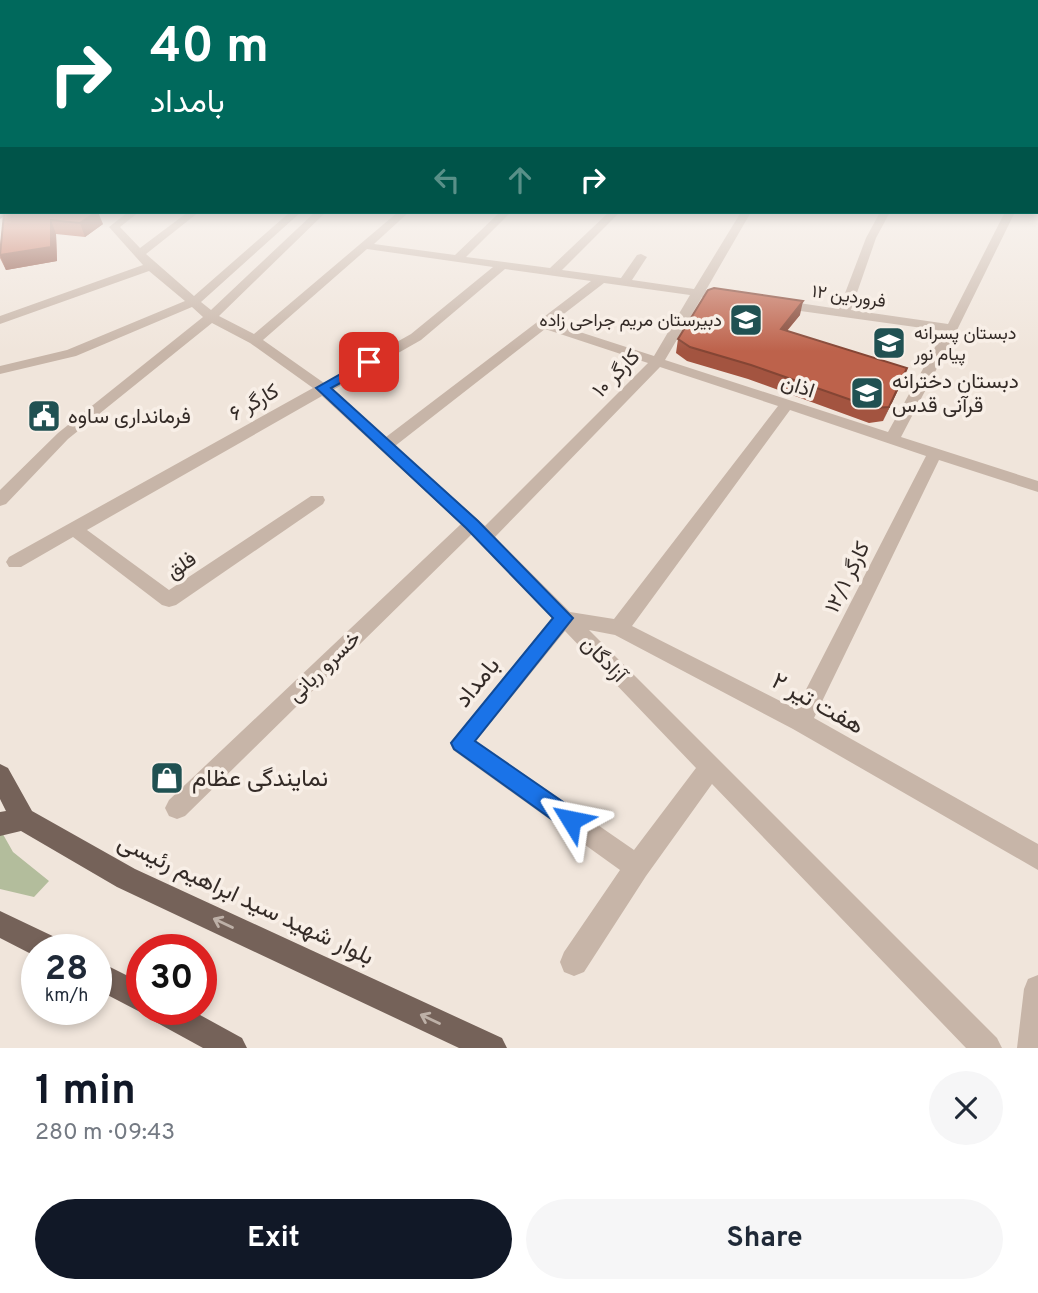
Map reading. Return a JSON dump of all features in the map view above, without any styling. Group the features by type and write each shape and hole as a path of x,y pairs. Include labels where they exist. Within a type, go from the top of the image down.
{"main road":[{"name":"بلوار شهید سید ابراهیم رئیسی","path":"0,775 11,822 492,1048"},
{"path":"0,924 21,935"},
{"path":"190,1025 232,1048"}],"street":[{"name":"آزادگان","path":"141,253 151,266 212,317 255,340 323,388 387,444 478,531 987,1048"},
{"path":"0,370 71,353 194,302 250,253"},
{"path":"0,500 63,436 212,317 279,253"},
{"path":"255,340 358,253"},
{"path":"414,253 739,298"},
{"path":"457,259 463,253"},
{"path":"553,272 573,253"},
{"name":"کارگر ۱۰","path":"478,531 657,362 723,253"},
{"path":"844,313 866,253"},
{"path":"892,439 990,253"},
{"path":"625,282 641,257"},
{"name":"کارگر ۶","path":"15,562 416,337 503,265"},
{"path":"1,320 151,266"},
{"path":"387,444 602,279"},
{"name":"۱۲ فروردین","path":"765,302 952,328"},
{"name":"اذان","path":"545,325 1038,487"},
{"path":"619,628 787,404"},
{"name":"کارگر ۱۲/۱","path":"801,722 934,453"},
{"name":"فلق","path":"74,529 169,600 317,500"},
{"name":"خسرو ربانی","path":"177,808 478,531"},
{"name":"هفت تیر ۲","path":"564,618 619,628 801,722 1038,858"},
{"name":"بامداد","path":"564,618 461,743 637,867"},
{"path":"574,962 637,867 710,768"},
{"path":"1032,1048 1038,989"}],"green space":[{"path":"0,829 13,852 49,881 34,897 0,889"}],"building":[{"path":"714,288 803,301 781,329 907,368 889,407 874,408 751,365 690,347 678,339 708,290"}],"place":[{"name":"دبیرستان مریم جراحی زاده","path":"746,320"},
{"name":"دبستان پسرانه پیام نور","path":"889,343"},
{"name":"دبستان دخترانه قرآنی قدس","path":"867,393"},
{"name":"فرمانداری ساوه","path":"44,416"},
{"name":"نمایندگی عظام","path":"167,778"}],"route":[{"path":"369,362 323,388 472,524 564,618 461,743 571,820"}]}
